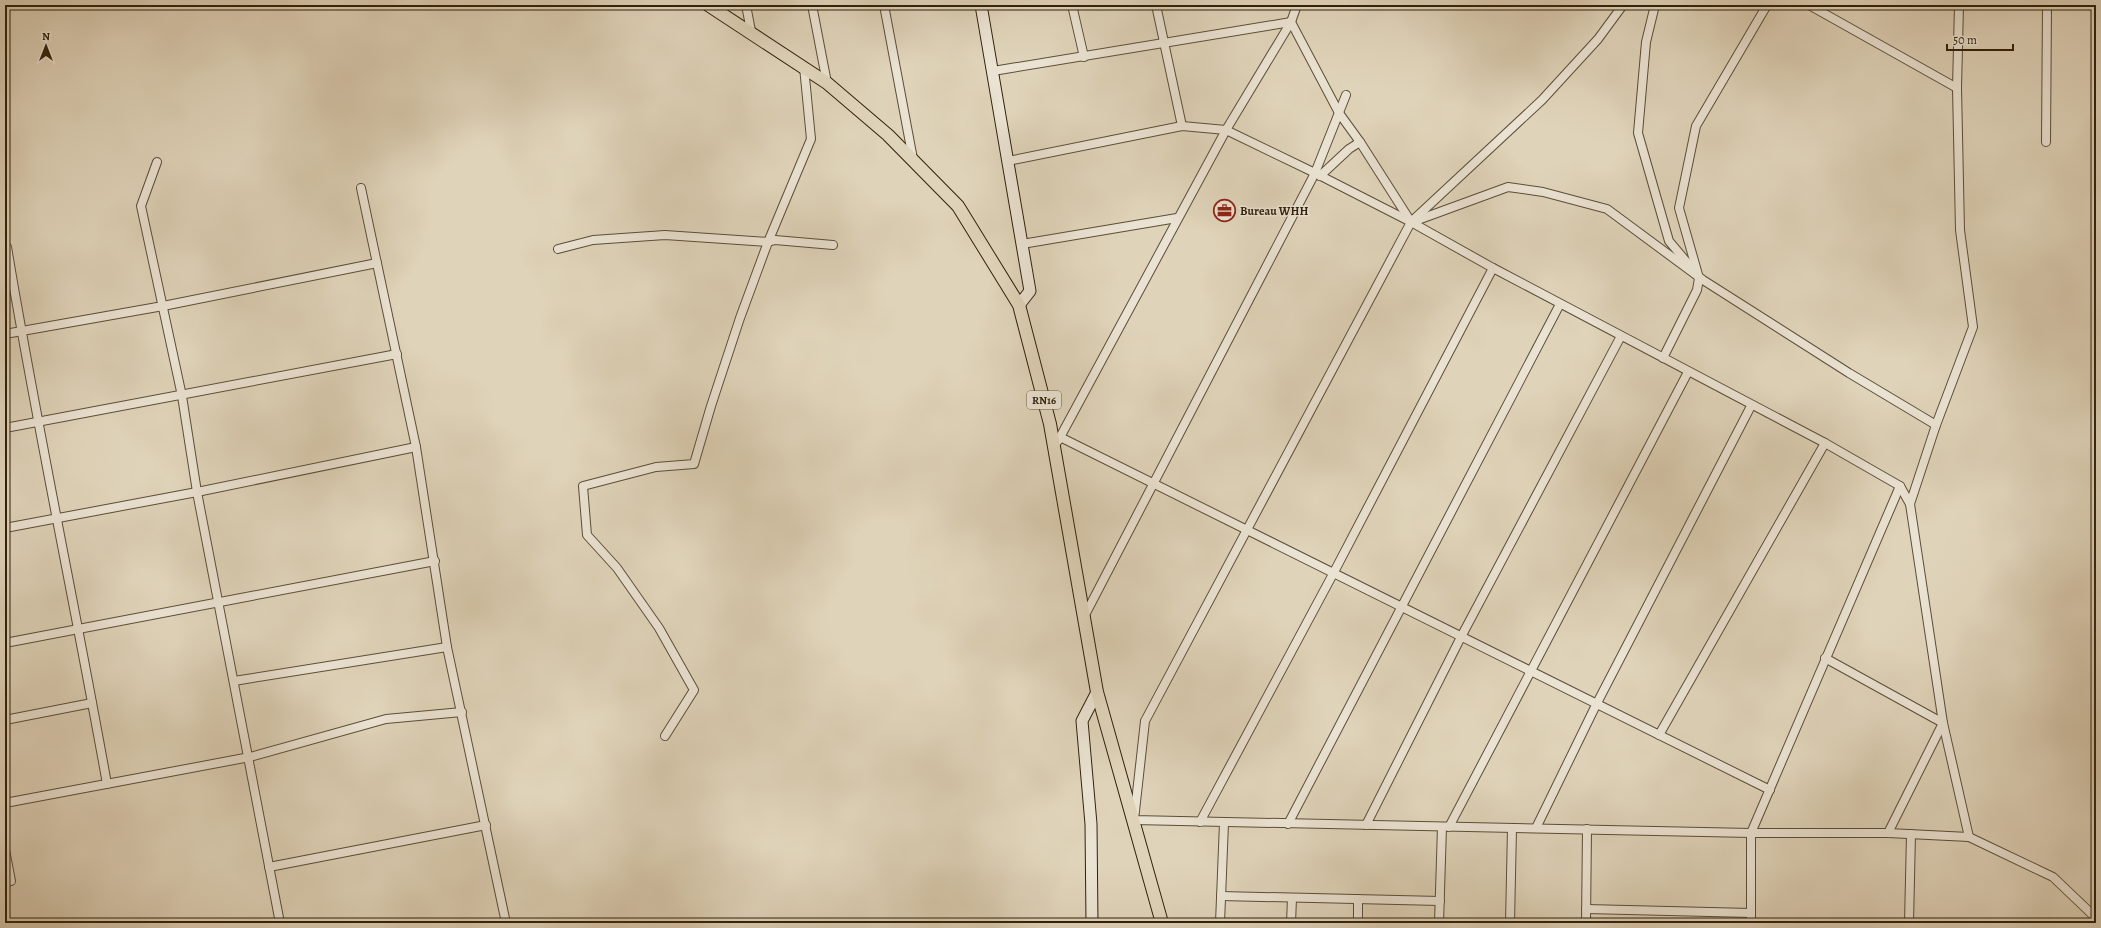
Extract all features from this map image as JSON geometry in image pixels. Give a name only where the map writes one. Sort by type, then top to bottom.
[{"type":"main road","name":"RN16","points":[[708,5],[827,83],[888,135],[958,206],[1019,305],[1050,424],[1098,692],[1162,923]]},
{"type":"street","points":[[746,5],[751,32]]},
{"type":"street","points":[[812,5],[827,83]]},
{"type":"street","points":[[884,5],[913,160]]},
{"type":"street","points":[[981,5],[1030,291],[1019,305]]},
{"type":"street","points":[[1072,5],[1084,57]]},
{"type":"street","points":[[1156,5],[1182,126]]},
{"type":"street","points":[[1054,449],[1177,218],[1226,130],[1291,22],[1297,5]]},
{"type":"street","points":[[1623,5],[1598,39],[1542,100],[1411,222],[1145,721],[1134,820],[1446,827],[1888,833],[1969,837],[2053,877],[2096,918]]},
{"type":"street","points":[[1655,5],[1646,42],[1638,133],[1669,241],[1699,278]]},
{"type":"street","points":[[1662,358],[1697,290],[1699,278],[1679,208],[1696,126],[1767,5]]},
{"type":"street","points":[[1809,5],[1957,88]]},
{"type":"street","points":[[1910,504],[1936,425],[1973,327],[1960,230],[1957,88],[1959,5]]},
{"type":"street","points":[[2046,142],[2047,5]]},
{"type":"street","points":[[993,71],[1291,22]]},
{"type":"street","points":[[1291,22],[1338,112],[1360,142],[1411,222]]},
{"type":"street","points":[[665,736],[694,690],[659,628],[617,568],[587,534],[583,486],[656,468],[694,464],[725,361],[768,242],[811,139],[804,67]]},
{"type":"street","points":[[1084,617],[1318,174],[1338,112],[1346,95]]},
{"type":"street","points":[[1008,161],[1182,126],[1226,130],[1318,174],[1411,222],[1492,268],[1752,406],[1825,443],[1900,486],[1910,504],[1944,723],[1969,837]]},
{"type":"street","points":[[1318,174],[1360,142]]},
{"type":"street","points":[[157,162],[142,206],[182,396],[198,492],[250,757],[280,923]]},
{"type":"street","points":[[1411,222],[1508,187],[1543,192],[1607,209],[1699,278],[1849,373],[1936,425]]},
{"type":"street","points":[[361,188],[416,447],[435,561],[447,647],[506,923]]},
{"type":"street","points":[[1022,244],[1177,218]]},
{"type":"street","points":[[558,249],[593,240],[665,235],[768,242],[775,240],[833,245]]},
{"type":"street","points":[[7,247],[37,422],[79,630],[107,784]]},
{"type":"street","points":[[5,334],[163,306],[377,262]]},
{"type":"street","points":[[1200,822],[1333,574],[1492,268]]},
{"type":"street","points":[[1288,824],[1560,304]]},
{"type":"street","points":[[1366,825],[1461,637],[1621,336]]},
{"type":"street","points":[[5,428],[182,396],[397,354]]},
{"type":"street","points":[[1439,923],[1446,827],[1531,672],[1688,372]]},
{"type":"street","points":[[1536,828],[1596,705],[1752,406]]},
{"type":"street","points":[[1060,437],[1596,705],[1770,790]]},
{"type":"street","points":[[1659,736],[1825,443]]},
{"type":"street","points":[[5,528],[57,517],[198,492],[416,447]]},
{"type":"street","points":[[1751,923],[1752,832],[1825,658],[1900,486]]},
{"type":"street","points":[[5,643],[435,561]]},
{"type":"street","points":[[234,681],[447,647]]},
{"type":"street","points":[[1825,658],[1944,723]]},
{"type":"street","points":[[1092,923],[1091,824],[1082,721],[1098,692]]},
{"type":"street","points":[[5,720],[92,703]]},
{"type":"street","points":[[5,803],[250,757],[386,720],[462,712]]},
{"type":"street","points":[[1888,833],[1944,723]]},
{"type":"street","points":[[1220,923],[1224,822]]},
{"type":"street","points":[[269,868],[486,825]]},
{"type":"street","points":[[1510,923],[1512,828]]},
{"type":"street","points":[[1586,923],[1587,829]]},
{"type":"street","points":[[1908,923],[1911,834]]},
{"type":"street","points":[[5,850],[11,881],[5,882]]},
{"type":"street","points":[[1221,896],[1440,901]]},
{"type":"street","points":[[1291,923],[1292,898]]},
{"type":"street","points":[[1358,899],[1358,923]]},
{"type":"street","points":[[1586,909],[1751,913]]},
{"type":"place","name":"Bureau WHH","points":[[1224,211]]}]
